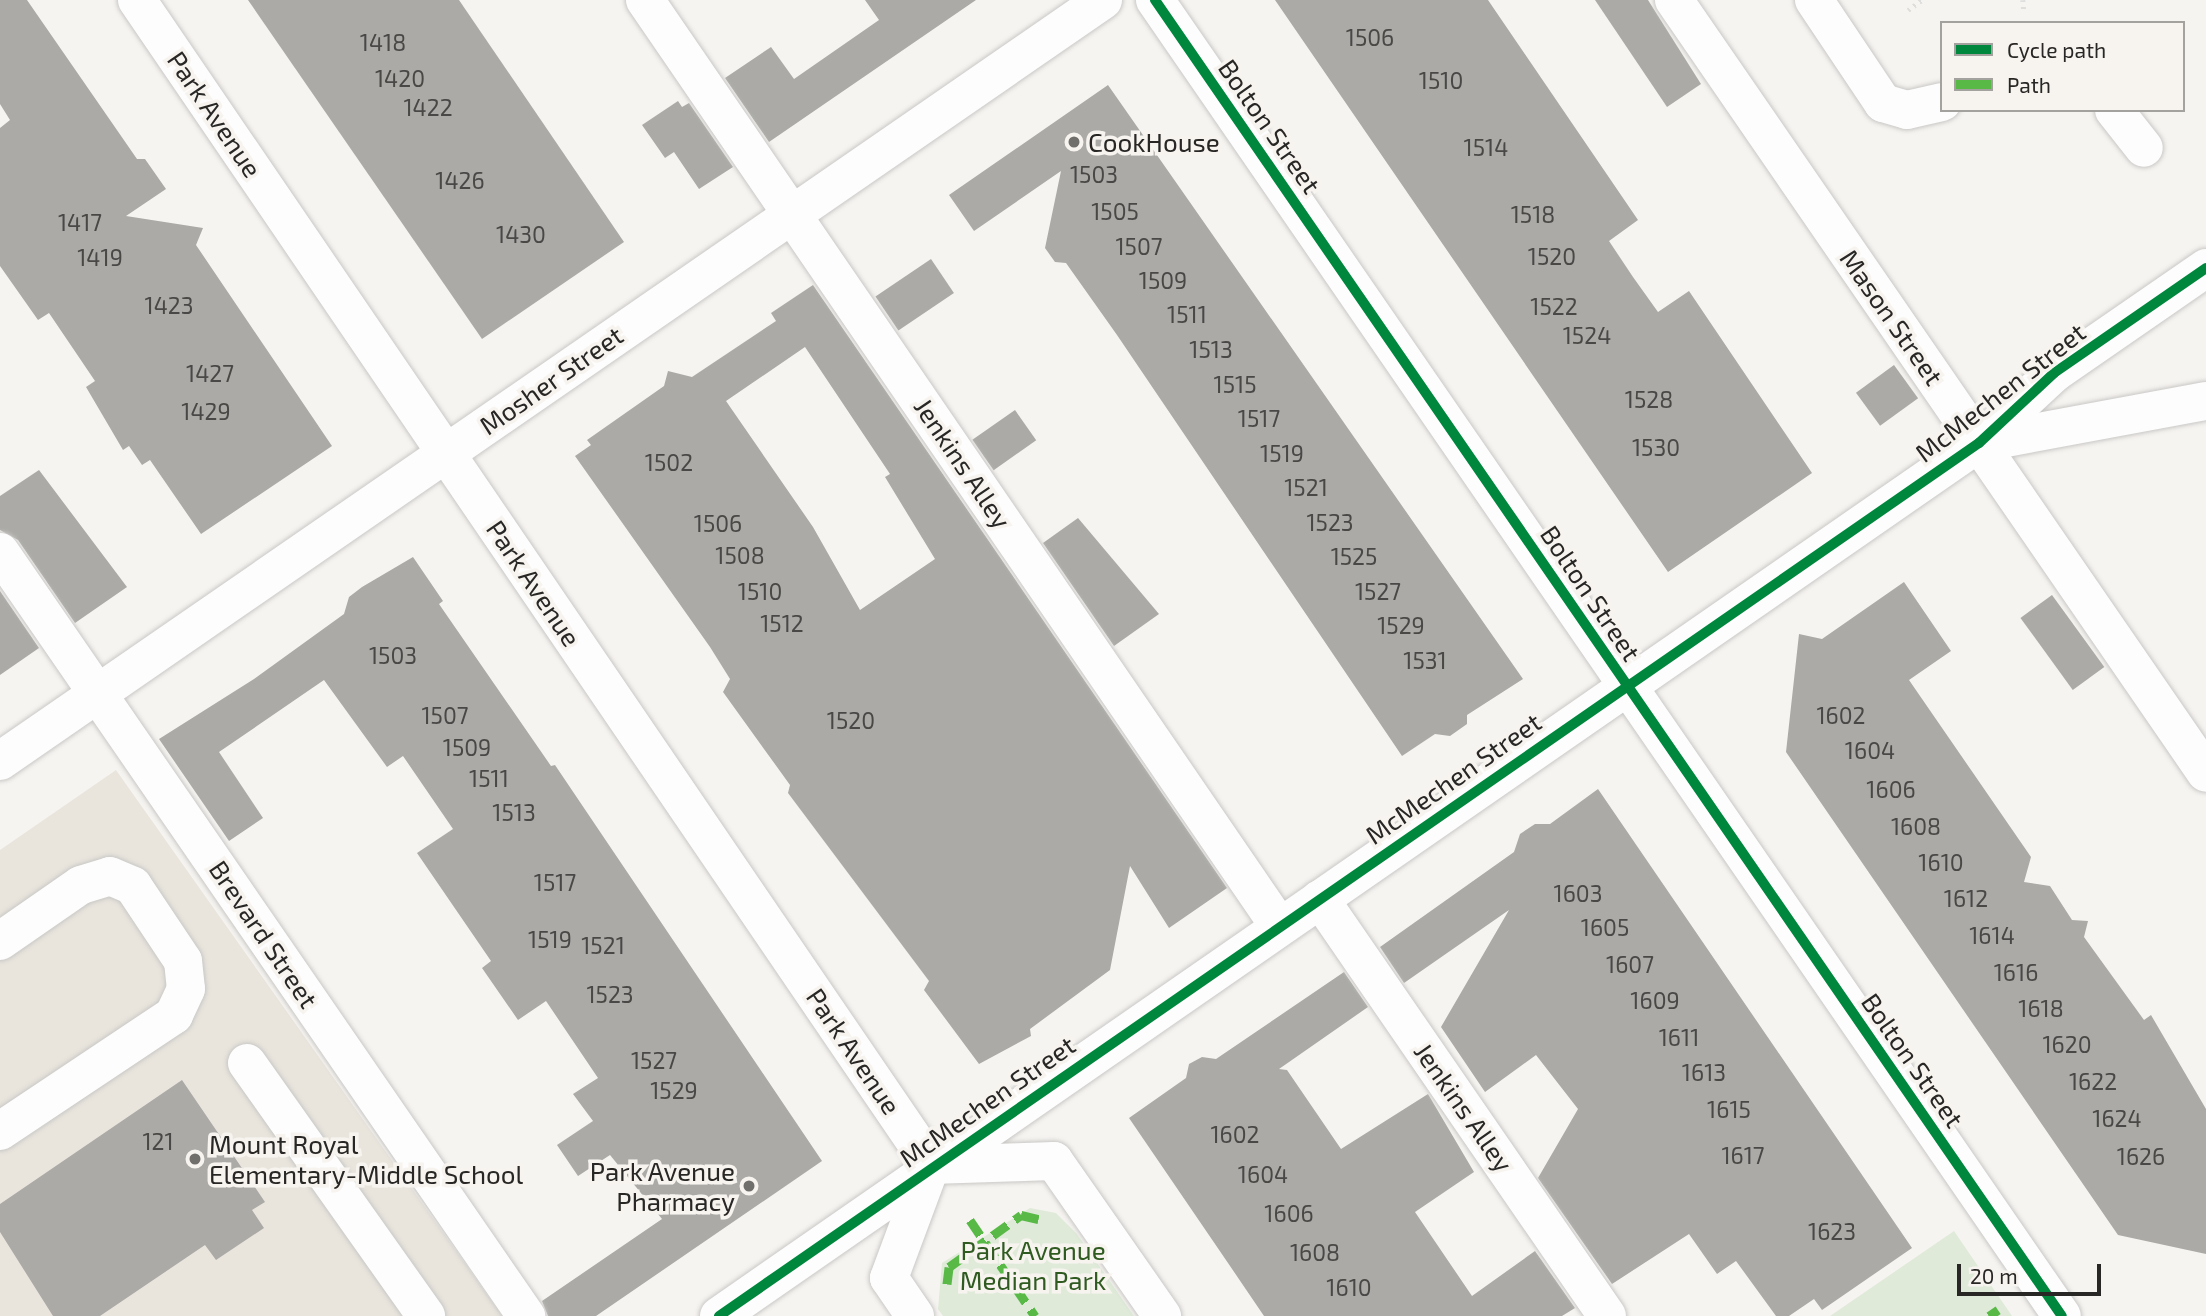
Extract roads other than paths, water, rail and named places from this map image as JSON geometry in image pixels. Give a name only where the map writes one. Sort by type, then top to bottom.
[{"type":"street","name":"Park Avenue","points":[[137,0],[932,1165]]},
{"type":"street","name":"Jenkins Alley","points":[[645,0],[1279,926]]},
{"type":"street","name":"Mosher Street","points":[[0,761],[1103,0]]},
{"type":"street","name":"Bolton Street","points":[[1155,0],[2062,1316]]},
{"type":"street","name":"Mason Street","points":[[1674,0],[2206,773]]},
{"type":"street","points":[[1814,0],[1884,103],[1907,110],[1940,102]]},
{"type":"street","points":[[2116,112],[2144,148]]},
{"type":"street","name":"McMechen Street","points":[[719,1316],[932,1165],[1979,443],[2054,373],[2206,268]]},
{"type":"street","name":"McMechen Street","points":[[1979,443],[2206,401]]},
{"type":"street","name":"Brevard Street","points":[[0,552],[526,1316]]},
{"type":"street","points":[[0,941],[81,886],[110,876],[133,887],[183,961],[186,989],[174,1015],[0,1131]]},
{"type":"street","name":"Jenkins Alley","points":[[1320,899],[1607,1316]]},
{"type":"street","points":[[247,1063],[426,1316]]},
{"type":"street","points":[[915,1316],[889,1278],[932,1165],[1054,1160],[1162,1316]]},
{"type":"place","name":"CookHouse","points":[[1074,142]]},
{"type":"place","name":"Mount Royal Elementary-Middle School","points":[[195,1159]]},
{"type":"place","name":"Park Avenue Pharmacy","points":[[749,1186]]},
{"type":"park label","name":"Park Avenue Median Park","points":[[1033,1265]]}]
